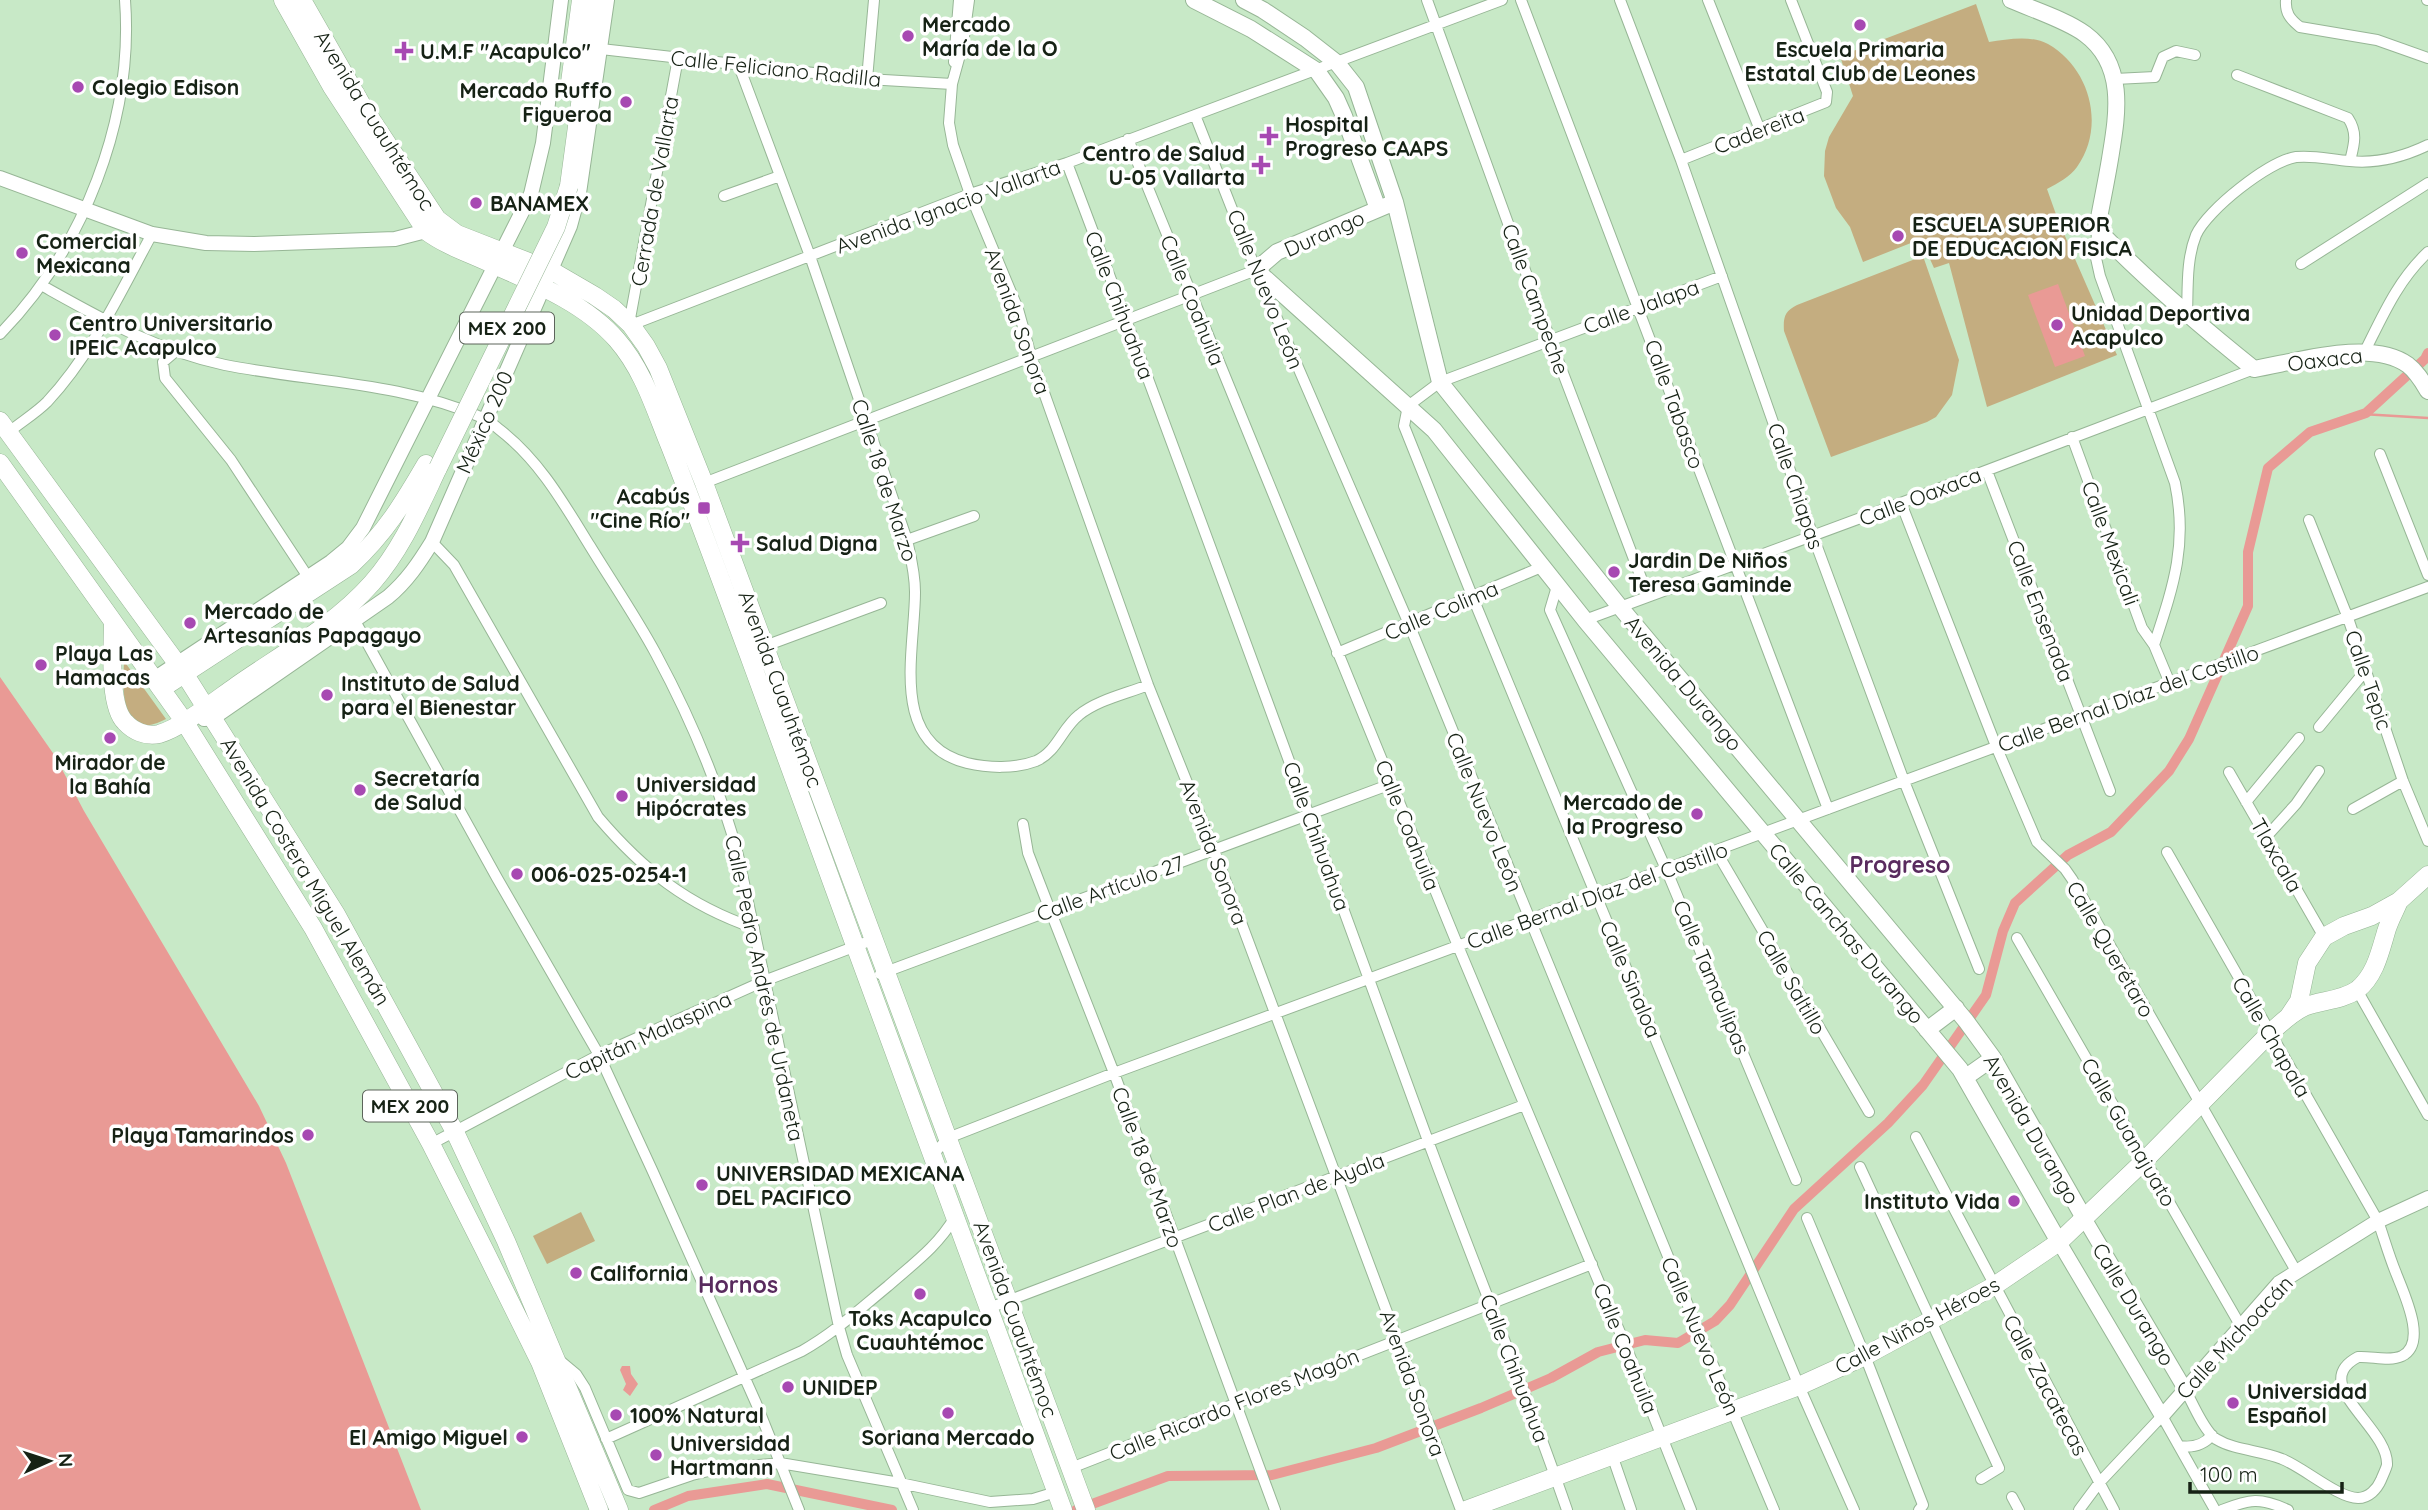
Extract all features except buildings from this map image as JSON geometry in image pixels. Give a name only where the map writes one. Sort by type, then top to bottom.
[{"type":"main road","name":"Avenida Cuauhtémoc","points":[[284,0],[332,87],[426,231],[450,246],[552,271],[595,296],[614,309],[630,325],[658,368],[765,646],[864,943],[868,978],[931,1157],[1060,1501]]},
{"type":"main road","name":"Avenida Cuauhtémoc","points":[[302,0],[363,107],[437,219],[603,325],[631,357],[642,378],[864,943],[885,972],[1083,1503]]},
{"type":"main road","name":"México 200","points":[[563,185],[581,0]]},
{"type":"main road","name":"México 200","points":[[432,466],[556,227],[594,0]]},
{"type":"main road","points":[[1194,0],[1251,29],[1317,71],[1345,116],[1378,209]]},
{"type":"main road","name":"Avenida Durango","points":[[1244,0],[1306,38],[1337,63],[1356,87],[1395,202],[1440,382],[1620,607],[1961,1014],[1989,1053],[2084,1218]]},
{"type":"main road","points":[[2011,0],[2083,33],[2102,51],[2115,79],[2118,113],[2098,229],[2187,315],[2254,369]]},
{"type":"main road","name":"Durango","points":[[1256,270],[1277,252],[1395,202]]},
{"type":"main road","points":[[1256,270],[1408,406]]},
{"type":"main road","name":"Oaxaca","points":[[2254,369],[2365,351],[2395,358],[2407,365],[2425,386]]},
{"type":"main road","name":"Calle Canchas Durango","points":[[1408,406],[1434,430],[1586,620],[1963,1073],[2059,1242]]},
{"type":"main road","name":"Avenida Costera Miguel Alemán","points":[[5,427],[180,668],[336,914],[455,1132],[506,1241],[619,1509]]},
{"type":"main road","name":"Avenida Costera Miguel Alemán","points":[[0,463],[184,722],[313,928],[431,1144],[540,1362],[599,1510]]},
{"type":"main road","name":"MEX 200","points":[[158,684],[351,565],[395,517],[432,466]]},
{"type":"main road","name":"MEX 200","points":[[184,722],[209,713],[348,609],[391,560],[405,536],[432,466]]},
{"type":"main road","points":[[113,623],[115,702],[122,720],[135,731],[148,734],[159,734],[184,722]]},
{"type":"main road","points":[[2308,997],[2307,963],[2324,937],[2399,901],[2428,875]]},
{"type":"main road","points":[[2357,990],[2378,960],[2386,930],[2399,901]]},
{"type":"main road","points":[[2372,916],[2386,930]]},
{"type":"main road","name":"Calle Niños Héroes","points":[[1464,1510],[1799,1386],[1866,1356],[1994,1286],[2059,1242],[2308,997],[2343,997],[2357,990]]},
{"type":"main road","points":[[1927,1030],[1961,1014]]},
{"type":"main road","points":[[1963,1073],[1989,1053]]},
{"type":"street","points":[[0,334],[17,317],[41,285],[86,208],[105,155],[117,107],[124,59],[125,0]]},
{"type":"street","points":[[180,668],[331,562],[348,548],[363,528],[498,257],[522,216],[538,169],[561,0]]},
{"type":"street","name":"México 200","points":[[209,713],[355,621],[388,597],[419,565],[432,542],[570,226],[579,193],[607,0]]},
{"type":"street","points":[[867,79],[874,0]]},
{"type":"street","points":[[953,78],[959,0]]},
{"type":"street","points":[[953,78],[963,44],[969,0]]},
{"type":"street","name":"Calle Campeche","points":[[1427,0],[1550,339],[1648,596]]},
{"type":"street","name":"Avenida Ignacio Vallarta","points":[[630,325],[970,194],[1066,163],[1502,0]]},
{"type":"street","name":"Calle Tabasco","points":[[1521,0],[1828,808]]},
{"type":"street","name":"Calle Chiapas","points":[[1620,0],[1681,160],[1813,536],[1904,782],[1979,969]]},
{"type":"street","points":[[1708,0],[1760,130]]},
{"type":"street","name":"Cadereita","points":[[1681,160],[1826,102],[1827,92],[1791,0]]},
{"type":"street","points":[[2286,0],[2286,10],[2291,20],[2300,27],[2377,40],[2428,58]]},
{"type":"street","name":"Calle Feliciano Radilla","points":[[601,49],[867,79],[953,78]]},
{"type":"street","points":[[2115,79],[2155,78],[2163,57],[2176,51],[2195,55]]},
{"type":"street","name":"Cerrada de Vallarta","points":[[630,325],[678,58]]},
{"type":"street","name":"Calle 18 de Marzo","points":[[739,66],[810,256],[915,569],[909,678],[912,702],[920,727],[936,749],[952,760],[977,766],[1014,767],[1035,761],[1055,746],[1078,715],[1148,685]]},
{"type":"street","points":[[2237,75],[2348,118],[2354,127],[2356,139],[2350,161]]},
{"type":"street","name":"Avenida Sonora","points":[[953,78],[949,123],[953,145],[970,194],[1018,309],[1031,356],[1148,685],[1214,849],[1338,1176],[1433,1439],[1464,1510]]},
{"type":"street","name":"Calle Nuevo León","points":[[1195,115],[1256,270],[1409,624],[1706,1351],[1774,1510]]},
{"type":"street","name":"Calle Coahuila","points":[[1128,139],[1391,784],[1618,1326],[1691,1510]]},
{"type":"street","points":[[2187,315],[2189,256],[2197,233],[2209,216],[2253,177],[2273,165],[2293,158],[2315,156],[2377,162],[2428,145]]},
{"type":"street","name":"Calle Chihuahua","points":[[1066,163],[1567,1510]]},
{"type":"street","points":[[724,197],[780,176]]},
{"type":"street","points":[[0,178],[152,234],[206,243],[395,239],[426,231]]},
{"type":"street","points":[[2301,264],[2428,183]]},
{"type":"street","points":[[2098,229],[2096,258],[2100,276],[2175,483],[2181,512],[2181,540],[2176,570],[2154,645]]},
{"type":"street","points":[[5,427],[46,403],[71,373],[105,321],[152,234]]},
{"type":"street","points":[[2365,351],[2396,290],[2411,268],[2428,252]]},
{"type":"street","points":[[704,483],[1256,270]]},
{"type":"street","name":"Calle Jalapa","points":[[1408,406],[1440,382],[1722,276]]},
{"type":"street","name":"Calle Pedro Andrés de Urdaneta","points":[[41,285],[136,337],[176,351],[224,365],[390,389],[485,418],[516,442],[539,467],[656,653],[684,710],[726,811],[754,928],[839,1327],[847,1356],[913,1510]]},
{"type":"street","points":[[176,351],[163,362],[165,378],[232,460],[308,576]]},
{"type":"street","name":"Calle Oaxaca","points":[[1586,620],[2254,369]]},
{"type":"street","name":"Calle Sinaloa","points":[[1408,406],[1404,426],[1473,598],[1799,1386],[1854,1510]]},
{"type":"street","name":"Calle Mexicali","points":[[2072,437],[2142,628],[2154,645],[2169,681]]},
{"type":"street","points":[[2380,454],[2428,575]]},
{"type":"street","name":"Calle Ensenada","points":[[1987,471],[2110,790]]},
{"type":"street","name":"Calle Querétaro","points":[[1901,503],[1996,746],[2037,842],[2065,869],[2296,1271]]},
{"type":"street","points":[[907,540],[974,516]]},
{"type":"street","name":"Calle Tepic","points":[[2309,520],[2348,618],[2403,781],[2428,841]]},
{"type":"street","points":[[432,542],[454,565],[575,779],[606,826],[657,878],[724,918],[754,928]]},
{"type":"street","name":"Calle Colima","points":[[1337,653],[1545,566]]},
{"type":"street","name":"Calle Tamaulipas","points":[[1558,583],[1550,610],[1666,869],[1796,1180]]},
{"type":"street","name":"Calle Bernal Díaz del Castillo","points":[[931,1157],[948,1138],[1114,1073],[2428,587]]},
{"type":"street","points":[[765,646],[881,603]]},
{"type":"street","points":[[355,621],[598,1055],[653,1172],[799,1510]]},
{"type":"street","points":[[2319,727],[2366,670]]},
{"type":"street","points":[[2246,802],[2299,737]]},
{"type":"street","points":[[2267,836],[2319,771]]},
{"type":"street","name":"Tlaxcala","points":[[2229,772],[2324,937]]},
{"type":"street","points":[[2353,809],[2403,781]]},
{"type":"street","name":"Calle Artículo 27","points":[[868,978],[1391,784]]},
{"type":"street","name":"Calle 18 de Marzo","points":[[1023,824],[1028,853],[1114,1073],[1173,1240],[1275,1510]]},
{"type":"street","name":"Calle Saltillo","points":[[1716,851],[1869,1112]]},
{"type":"street","name":"Calle Chapala","points":[[2167,852],[2378,1221],[2417,1329],[2411,1351],[2394,1359],[2358,1357],[2344,1369],[2341,1378],[2344,1393],[2372,1429],[2385,1453],[2387,1465],[2379,1484],[2368,1497],[2359,1499],[2345,1496],[2281,1458],[2238,1448],[2213,1437]]},
{"type":"street","name":"Calle Guanajuato","points":[[2017,938],[2240,1325]]},
{"type":"street","name":"Capitán Malaspina","points":[[431,1144],[598,1055],[764,981],[864,943]]},
{"type":"street","points":[[2357,990],[2425,1101],[2428,1115]]},
{"type":"street","name":"Calle Plan de Ayala","points":[[989,1308],[1524,1105]]},
{"type":"street","name":"Calle Zacatecas","points":[[1916,1137],[2114,1510]]},
{"type":"street","points":[[1860,1167],[1998,1468],[1981,1479]]},
{"type":"street","name":"Calle Michoacán","points":[[2079,1510],[2099,1483],[2279,1283],[2378,1221],[2428,1198]]},
{"type":"street","points":[[607,1439],[802,1351],[839,1327],[942,1238],[955,1217]]},
{"type":"street","name":"Calle Durango","points":[[2084,1218],[2185,1389]]},
{"type":"street","points":[[1807,1219],[1866,1356],[1921,1507]]},
{"type":"street","name":"Calle Canchas Durango","points":[[2059,1242],[2215,1510]]},
{"type":"street","name":"Calle Ricardo Flores Magón","points":[[1071,1468],[1592,1264]]},
{"type":"street","points":[[554,1355],[576,1374],[585,1388],[628,1490],[633,1493],[717,1469],[781,1467],[900,1483],[990,1502],[1033,1499],[1060,1501]]},
{"type":"street","points":[[2179,1446],[2197,1446],[2213,1437],[2185,1389]]},
{"type":"street","points":[[1612,1455],[1631,1510]]},
{"type":"street","points":[[2012,1497],[2019,1510]]},
{"type":"street","points":[[2222,1510],[2252,1499],[2288,1510]]},
{"type":"shaded area","points":[[1976,4],[1989,42],[2027,39],[2048,44],[2062,54],[2083,83],[2092,116],[2086,151],[2071,174],[2047,189],[2117,355],[1987,407],[1949,263],[1934,268],[1921,239],[1863,262],[1850,227],[1836,208],[1824,176],[1825,151],[1829,137],[1853,96],[1840,56]]},
{"type":"shaded area","points":[[1923,256],[1959,360],[1952,395],[1936,417],[1927,422],[1831,457],[1784,331],[1786,315],[1797,305]]},
{"type":"shaded area","name":"Unidad Deportiva Acapulco","points":[[2058,284],[2085,356],[2055,367],[2028,295]]},
{"type":"shaded area","points":[[124,661],[166,719],[151,725],[139,724],[132,719],[124,698]]},
{"type":"shaded area","points":[[0,677],[55,756],[84,811],[259,1106],[286,1163],[421,1510],[0,1510]]},
{"type":"shaded area","points":[[581,1212],[595,1241],[547,1264],[533,1236]]},
{"type":"shaded area","points":[[622,1366],[630,1366],[631,1374],[638,1384],[630,1396],[623,1390],[626,1384],[620,1370]]},
{"type":"waterway","points":[[1076,1510],[1168,1476],[1272,1475],[1376,1448],[1551,1378],[1598,1352],[1645,1340],[1678,1343],[1715,1321],[1730,1305],[1794,1209],[1888,1123],[1923,1085],[1986,995],[2003,931],[2015,903],[2068,855],[2111,832],[2169,771],[2189,739],[2248,606],[2248,552],[2268,468],[2310,432],[2366,413],[2425,359],[2428,353]]},
{"type":"waterway","points":[[2362,414],[2428,418]]},
{"type":"waterway","points":[[654,1510],[688,1496],[767,1484],[892,1510]]},
{"type":"place","name":"Escuela Primaria Estatal Club de Leones","points":[[1860,25]]},
{"type":"place","name":"Mercado María de la O","points":[[908,36]]},
{"type":"place","name":"U.M.F \"Acapulco\"","points":[[404,51]]},
{"type":"place","name":"Colegio Edison","points":[[78,87]]},
{"type":"place","name":"Mercado Ruffo Figueroa","points":[[626,102]]},
{"type":"place","name":"Hospital Progreso CAAPS","points":[[1269,136]]},
{"type":"place","name":"Centro de Salud U-05 Vallarta","points":[[1261,165]]},
{"type":"place","name":"BANAMEX","points":[[476,203]]},
{"type":"place","name":"ESCUELA SUPERIOR DE EDUCACION FISICA","points":[[1898,236]]},
{"type":"place","name":"Comercial Mexicana","points":[[22,253]]},
{"type":"place","name":"Unidad Deportiva Acapulco","points":[[2057,325]]},
{"type":"place","name":"Centro Universitario IPEIC Acapulco","points":[[55,335]]},
{"type":"place","name":"Acabús \"Cine Río\"","points":[[704,508]]},
{"type":"place","name":"Salud Digna","points":[[740,543]]},
{"type":"place","name":"Jardin De Niños Teresa Gaminde","points":[[1614,572]]},
{"type":"place","name":"Mercado de Artesanías Papagayo","points":[[190,623]]},
{"type":"place","name":"Playa Las Hamacas","points":[[41,665]]},
{"type":"place","name":"Instituto de Salud para el Bienestar","points":[[327,695]]},
{"type":"place","name":"Mirador de la Bahía","points":[[110,738]]},
{"type":"place","name":"Secretaría de Salud","points":[[360,790]]},
{"type":"place","name":"Universidad Hipócrates","points":[[622,796]]},
{"type":"place","name":"Mercado de la Progreso","points":[[1697,814]]},
{"type":"place","name":"006-025-0254-1","points":[[517,874]]},
{"type":"place","name":"Playa Tamarindos","points":[[308,1135]]},
{"type":"place","name":"UNIVERSIDAD MEXICANA DEL PACIFICO","points":[[702,1185]]},
{"type":"place","name":"Instituto Vida","points":[[2014,1201]]},
{"type":"place","name":"California","points":[[576,1273]]},
{"type":"place","name":"Toks Acapulco Cuauhtémoc","points":[[920,1294]]},
{"type":"place","name":"UNIDEP","points":[[788,1387]]},
{"type":"place","name":"Universidad Español","points":[[2233,1403]]},
{"type":"place","name":"Soriana Mercado","points":[[948,1413]]},
{"type":"place","name":"100% Natural","points":[[616,1415]]},
{"type":"place","name":"El Amigo Miguel","points":[[522,1437]]},
{"type":"place","name":"Universidad Hartmann","points":[[656,1455]]},
{"type":"district","name":"Progreso","points":[[1900,864]]},
{"type":"district","name":"Hornos","points":[[738,1284]]}]
